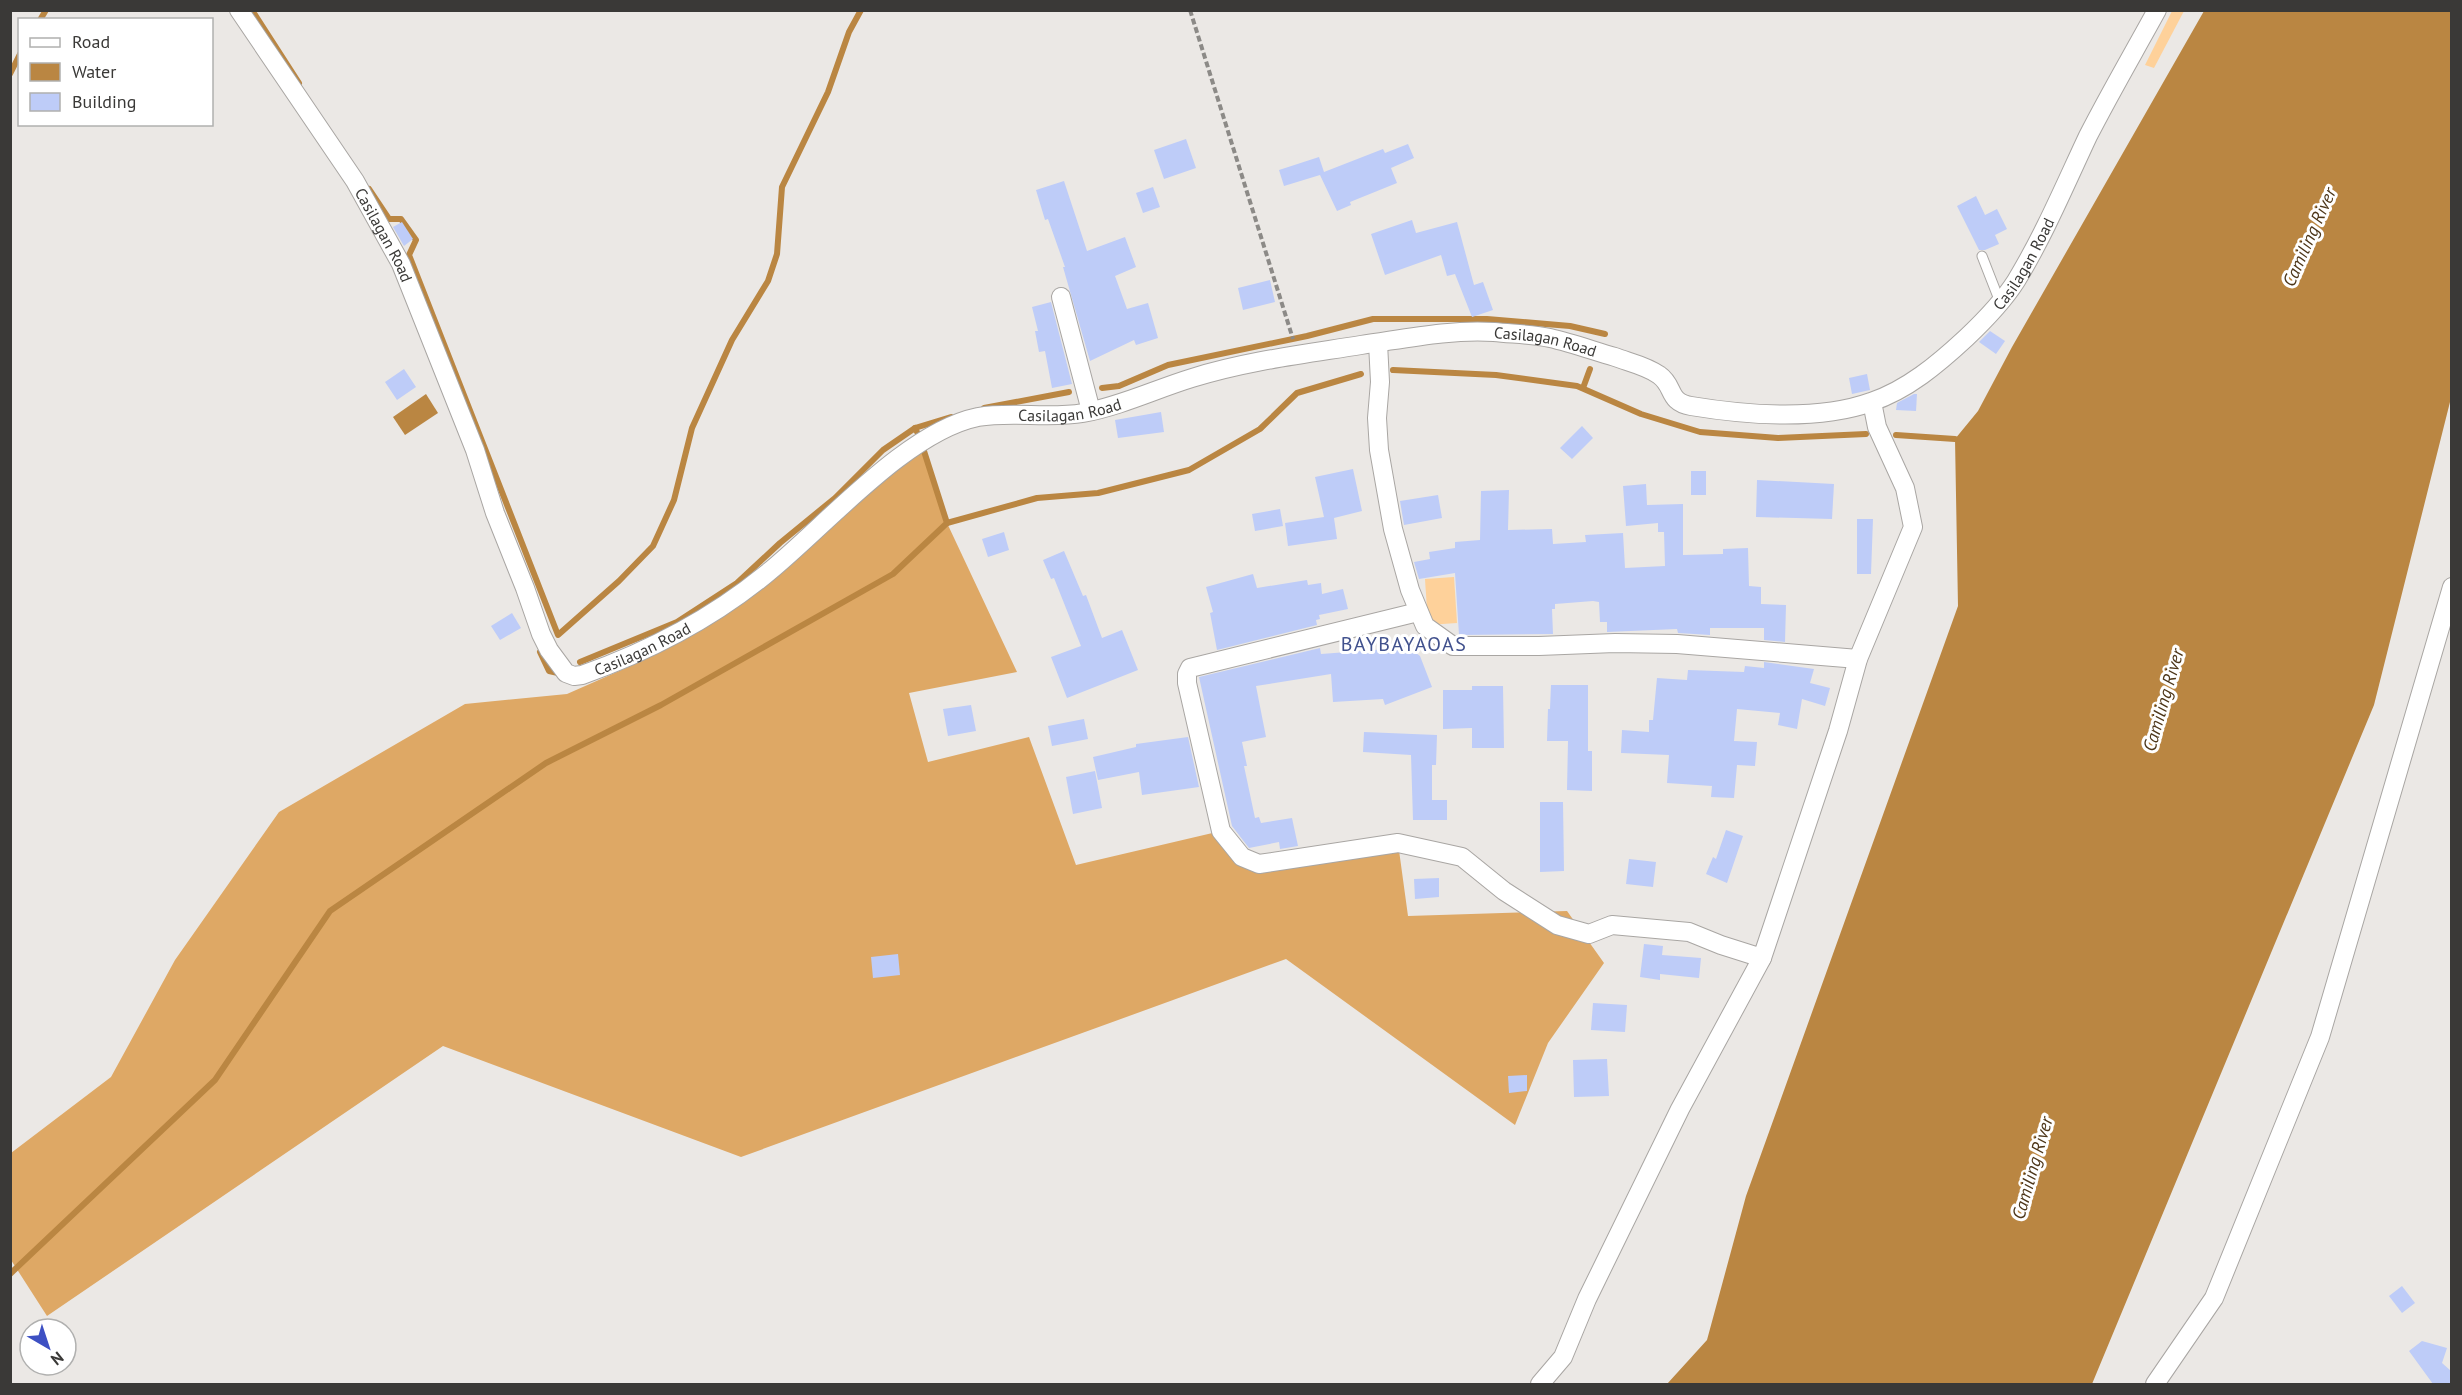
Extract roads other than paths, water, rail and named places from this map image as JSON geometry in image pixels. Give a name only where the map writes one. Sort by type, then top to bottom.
[{"type":"street","name":"Casilagan Road","points":[[239,10],[355,182],[401,264],[475,450],[495,513],[541,634],[549,650],[566,673],[574,676],[626,659],[713,612],[769,572],[892,463],[917,445],[943,431],[981,417],[1059,416],[1091,411],[1131,400],[1197,376],[1298,355],[1438,334],[1487,332],[1548,338],[1630,362],[1659,375],[1680,404],[1775,416],[1841,409],[1872,402],[1914,380],[1940,362],[1990,315],[2000,302],[2020,272],[2054,209],[2091,132],[2157,10]]},
{"type":"street","points":[[1061,297],[1091,411]]},
{"type":"street","points":[[1378,342],[1379,450],[1393,529],[1410,590],[1425,626],[1453,646],[1677,644],[1858,659]]},
{"type":"street","points":[[1540,1384],[1563,1357],[1587,1299],[1680,1109],[1761,958],[1838,731],[1858,659],[1913,527],[1905,488],[1877,427],[1872,402]]},
{"type":"street","points":[[2155,1384],[2214,1298],[2320,1037],[2451,587]]},
{"type":"street","points":[[1419,612],[1190,668],[1187,683],[1221,831],[1242,857],[1258,864],[1398,843],[1462,857],[1504,891],[1557,925],[1589,934],[1612,925],[1689,932],[1761,958]]},
{"type":"lane","points":[[1982,256],[2000,302]]},
{"type":"water","name":"Camiling River","points":[[2204,11],[2451,11],[2451,398],[2374,705],[2092,1384],[1667,1384],[1707,1340],[1746,1196],[1958,606],[1955,439],[1978,411],[2012,347]]},
{"type":"water","points":[[426,394],[438,413],[405,435],[393,417]]},
{"type":"waterway","points":[[41,18],[46,10]]},
{"type":"waterway","points":[[252,10],[299,83]]},
{"type":"waterway","points":[[369,189],[389,219],[401,219],[416,240],[409,255],[558,635],[619,581],[653,546],[674,500],[692,428],[732,340],[768,281],[777,254],[782,187],[828,92],[849,32],[861,10]]},
{"type":"waterway","points":[[10,74],[18,58]]},
{"type":"waterway","points":[[1102,388],[1119,386],[1168,365],[1307,336],[1373,319],[1487,319],[1570,326],[1605,334]]},
{"type":"waterway","points":[[1583,388],[1590,369]]},
{"type":"waterway","points":[[1393,370],[1496,375],[1577,386],[1641,414],[1700,432],[1778,438],[1866,434]]},
{"type":"waterway","points":[[947,523],[1037,498],[1098,493],[1189,470],[1260,429],[1297,393],[1361,374]]},
{"type":"waterway","points":[[984,408],[1069,392]]},
{"type":"waterway","points":[[917,432],[915,428],[951,417]]},
{"type":"waterway","points":[[580,662],[677,622],[737,583],[780,543],[835,498],[883,450],[915,428]]},
{"type":"waterway","points":[[1896,435],[1955,439]]},
{"type":"waterway","points":[[10,1274],[215,1080],[330,911],[546,763],[661,705],[893,574],[947,523],[923,448]]},
{"type":"waterway","points":[[540,652],[549,671],[558,673]]},
{"type":"district","name":"BAYBAYAOAS","points":[[1404,644]]}]
